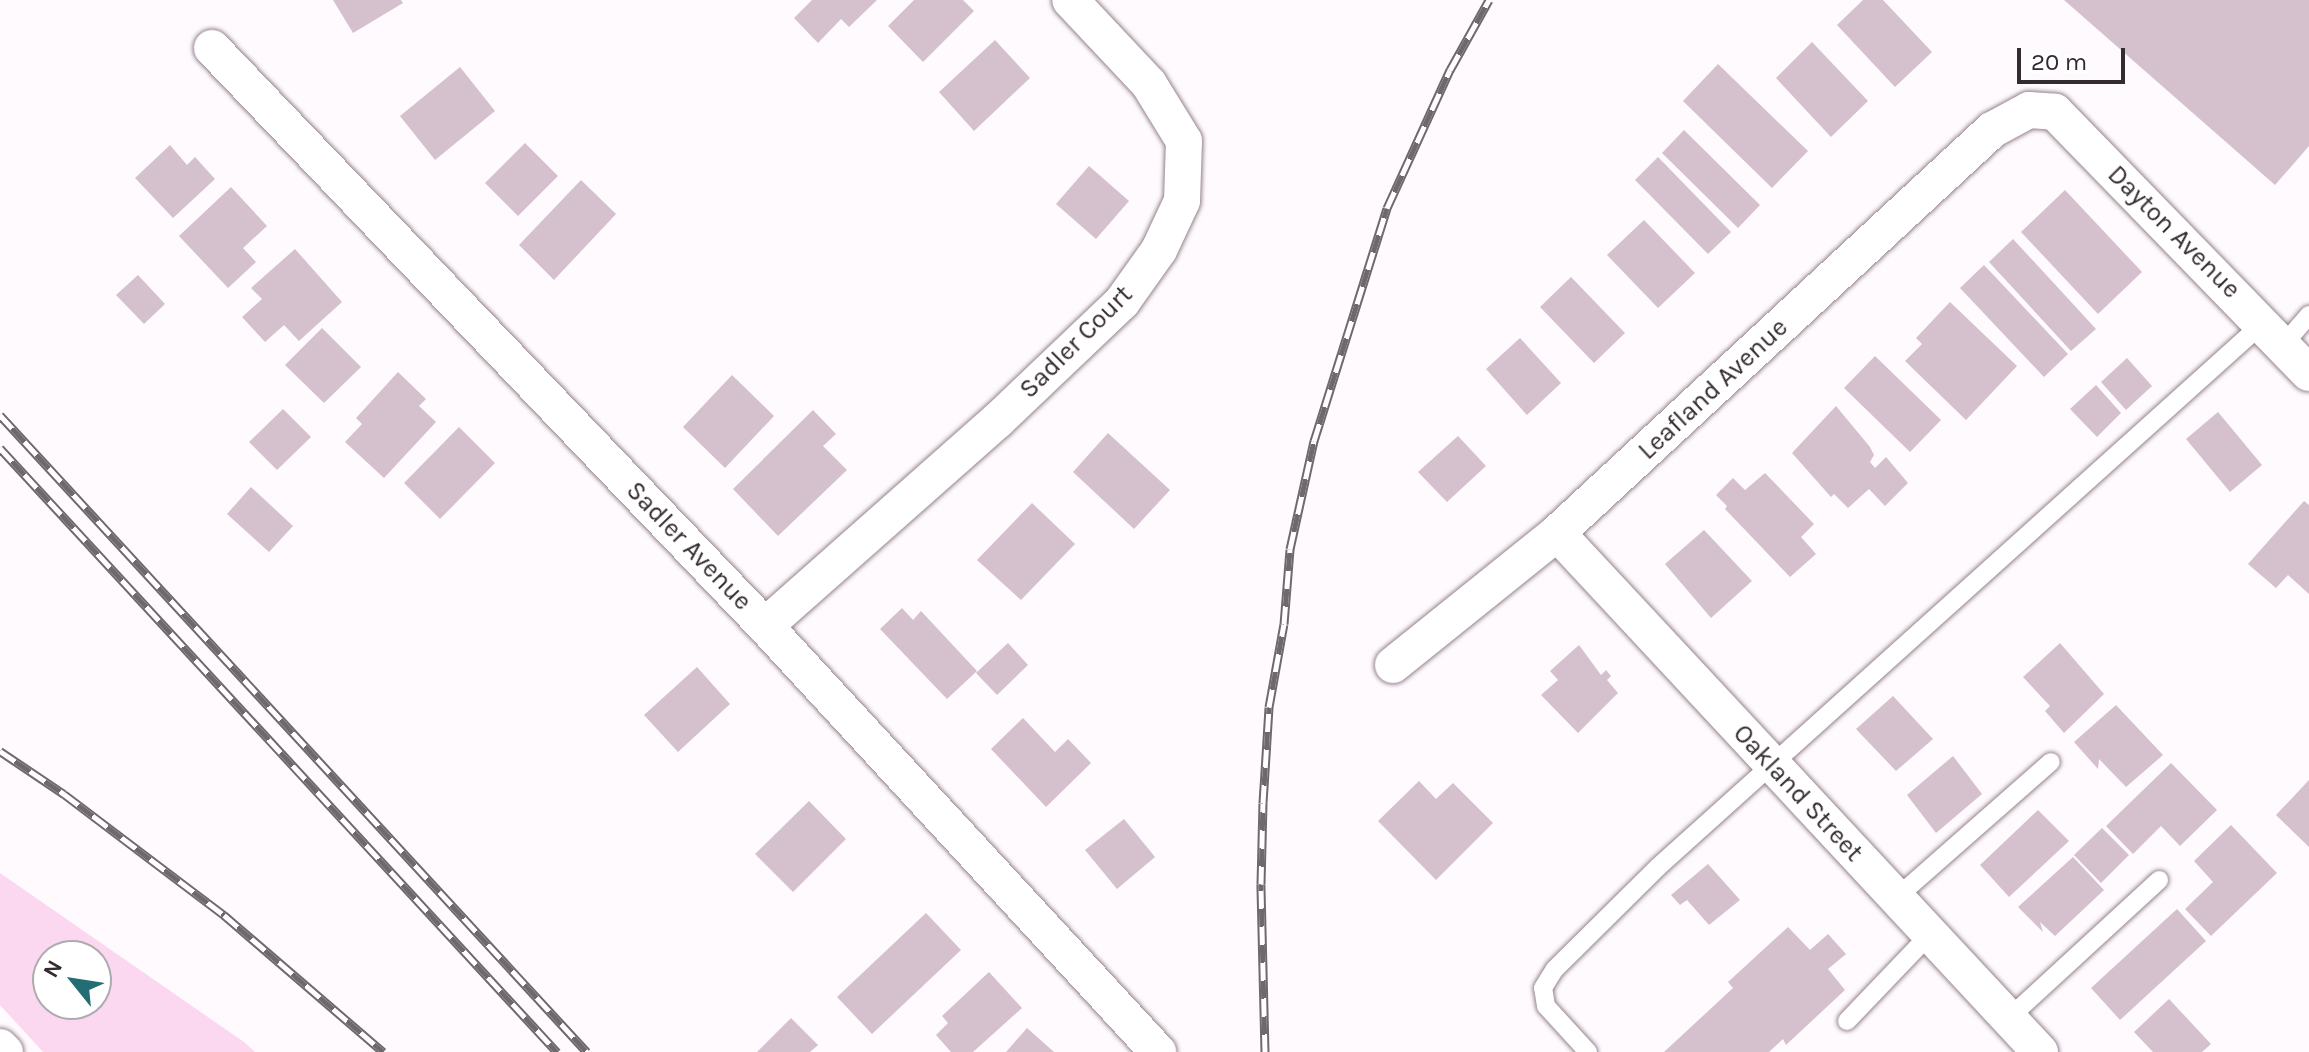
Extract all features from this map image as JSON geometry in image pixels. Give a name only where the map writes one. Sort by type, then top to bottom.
[{"type":"street","name":"Sadler Court","points":[[765,626],[997,421],[1122,302],[1159,250],[1182,201],[1184,141],[1149,84],[1070,0]]},
{"type":"street","name":"Sadler Avenue","points":[[212,48],[765,626],[1158,1052]]},
{"type":"street","name":"Dayton Avenue","points":[[2029,110],[2055,112],[2309,373]]},
{"type":"street","name":"Leafland Avenue","points":[[1393,665],[1557,533],[1992,130],[2029,110]]},
{"type":"street","name":"Oakland Street","points":[[1557,533],[2040,1052]]},
{"type":"street","points":[[0,1047],[5,1052]]},
{"type":"lane","points":[[1588,1052],[1546,1006],[1543,988],[1555,969],[1658,867],[1772,764],[2273,334],[2309,315]]},
{"type":"lane","points":[[1896,898],[2051,762]]},
{"type":"lane","points":[[2009,1018],[2159,880]]},
{"type":"lane","points":[[1847,1021],[1930,934]]},
{"type":"shaded area","points":[[0,873],[97,940],[32,940],[32,1020],[112,1020],[112,951],[255,1052],[43,1052],[0,1005]]},
{"type":"building","points":[[333,0],[401,0],[403,3],[353,33]]},
{"type":"building","points":[[812,0],[877,0],[849,27],[841,19],[818,43],[794,18]]},
{"type":"building","points":[[914,0],[963,0],[974,11],[923,62],[888,26]]},
{"type":"building","points":[[1863,0],[1883,0],[1932,52],[1895,87],[1837,25]]},
{"type":"building","points":[[2064,0],[2309,0],[2309,146],[2275,185]]},
{"type":"building","points":[[995,40],[1030,78],[974,131],[939,92]]},
{"type":"building","points":[[1812,42],[1868,101],[1831,137],[1776,78]]},
{"type":"building","points":[[1718,64],[1808,151],[1772,188],[1683,101]]},
{"type":"building","points":[[460,67],[495,111],[435,160],[400,116]]},
{"type":"building","points":[[1684,130],[1760,205],[1738,228],[1662,153]]},
{"type":"building","points":[[525,143],[558,176],[518,216],[485,183]]},
{"type":"building","points":[[170,145],[187,165],[195,157],[215,179],[173,218],[135,178]]},
{"type":"building","points":[[1658,157],[1731,232],[1708,254],[1635,180]]},
{"type":"building","points":[[1089,166],[1129,201],[1096,239],[1056,204]]},
{"type":"building","points":[[581,180],[616,214],[554,280],[519,245]]},
{"type":"building","points":[[231,187],[267,226],[243,248],[256,262],[228,288],[179,236]]},
{"type":"building","points":[[2065,190],[2142,272],[2098,314],[2021,232]]},
{"type":"building","points":[[1644,220],[1695,273],[1658,308],[1607,255]]},
{"type":"building","points":[[2013,239],[2096,329],[2071,351],[1989,262]]},
{"type":"building","points":[[295,249],[342,302],[299,341],[284,325],[265,342],[242,317],[262,299],[251,288]]},
{"type":"building","points":[[1984,265],[2068,354],[2044,377],[1960,288]]},
{"type":"building","points":[[138,275],[165,304],[144,324],[116,295]]},
{"type":"building","points":[[1571,277],[1625,333],[1594,363],[1540,307]]},
{"type":"building","points":[[1950,302],[2017,366],[1966,420],[1905,361],[1922,344],[1916,338]]},
{"type":"building","points":[[322,328],[361,367],[324,403],[285,365]]},
{"type":"building","points":[[1520,338],[1561,383],[1527,415],[1486,369]]},
{"type":"building","points":[[1875,356],[1941,420],[1910,452],[1844,388]]},
{"type":"building","points":[[2127,358],[2152,386],[2126,410],[2101,382]]},
{"type":"building","points":[[398,372],[426,399],[419,406],[436,422],[384,478],[345,442],[362,424],[356,418]]},
{"type":"building","points":[[732,375],[774,416],[725,468],[683,427]]},
{"type":"building","points":[[2096,385],[2121,413],[2097,437],[2070,409]]},
{"type":"building","points":[[1836,406],[1870,447],[1874,455],[1870,462],[1875,468],[1886,457],[1908,483],[1885,506],[1869,489],[1848,508],[1834,494],[1831,497],[1792,453]]},
{"type":"building","points":[[283,409],[311,437],[277,470],[249,442]]},
{"type":"building","points":[[813,410],[836,434],[823,446],[847,470],[778,536],[733,489]]},
{"type":"building","points":[[2218,412],[2262,465],[2230,492],[2186,439]]},
{"type":"building","points":[[459,427],[495,463],[440,519],[404,483]]},
{"type":"building","points":[[1108,433],[1170,490],[1134,529],[1073,472]]},
{"type":"building","points":[[1458,436],[1486,466],[1447,502],[1418,472]]},
{"type":"building","points":[[1765,473],[1814,524],[1801,537],[1816,554],[1790,577],[1725,509],[1727,506],[1716,495],[1733,478],[1745,490]]},
{"type":"building","points":[[251,487],[293,526],[269,552],[227,514]]},
{"type":"building","points":[[2304,501],[2309,505],[2309,594],[2288,575],[2276,588],[2248,564]]},
{"type":"building","points":[[1032,503],[1075,544],[1021,600],[977,560]]},
{"type":"building","points":[[1704,530],[1752,581],[1711,618],[1665,564]]},
{"type":"building","points":[[902,608],[913,620],[921,611],[977,671],[947,699],[880,629]]},
{"type":"building","points":[[1008,643],[1028,665],[997,695],[976,673]]},
{"type":"building","points":[[2060,643],[2104,694],[2064,733],[2045,711],[2050,706],[2023,677]]},
{"type":"building","points":[[1579,645],[1601,675],[1606,670],[1611,676],[1607,680],[1618,693],[1578,733],[1541,695],[1558,680],[1550,671]]},
{"type":"building","points":[[697,667],[730,704],[678,752],[644,715]]},
{"type":"building","points":[[1893,696],[1933,739],[1896,771],[1856,729]]},
{"type":"building","points":[[2116,705],[2163,755],[2126,787],[2099,759],[2098,769],[2074,742]]},
{"type":"building","points":[[1023,718],[1055,752],[1068,739],[1091,763],[1046,807],[991,749]]},
{"type":"building","points":[[1953,756],[1982,794],[1936,833],[1907,795]]},
{"type":"building","points":[[2171,763],[2217,810],[2180,846],[2161,826],[2133,854],[2106,826]]},
{"type":"building","points":[[2309,780],[2309,847],[2276,815]]},
{"type":"building","points":[[1419,781],[1436,799],[1453,783],[1493,823],[1436,880],[1378,821]]},
{"type":"building","points":[[809,801],[846,839],[793,892],[755,854]]},
{"type":"building","points":[[2038,810],[2069,841],[2009,897],[1980,865]]},
{"type":"building","points":[[1124,819],[1155,857],[1117,889],[1085,850]]},
{"type":"building","points":[[2231,825],[2277,873],[2211,936],[2185,909],[2213,882],[2194,861]]},
{"type":"building","points":[[2102,828],[2129,855],[2101,883],[2074,855]]},
{"type":"building","points":[[2073,857],[2104,890],[2055,936],[2040,922],[2043,932],[2018,907]]},
{"type":"building","points":[[1708,864],[1740,900],[1709,925],[1687,900],[1680,905],[1671,895]]},
{"type":"building","points":[[2177,909],[2206,941],[2120,1020],[2091,988]]},
{"type":"building","points":[[926,913],[961,950],[872,1034],[837,997]]},
{"type":"building","points":[[1788,927],[1810,950],[1828,934],[1846,954],[1828,969],[1845,990],[1786,1045],[1783,1039],[1769,1052],[1664,1052],[1733,988],[1728,982]]},
{"type":"building","points":[[989,972],[1022,1008],[973,1052],[951,1052],[936,1035],[948,1023],[942,1016]]},
{"type":"building","points":[[2169,999],[2211,1044],[2202,1052],[2153,1052],[2134,1032]]},
{"type":"building","points":[[791,1018],[818,1045],[810,1052],[757,1052]]},
{"type":"building","points":[[1027,1028],[1054,1052],[1006,1052]]},
{"type":"railway","points":[[1265,1052],[1261,884],[1263,803],[1269,707],[1284,624],[1290,549],[1314,441],[1387,208],[1450,70],[1489,0]]},
{"type":"railway","points":[[0,415],[587,1052]]},
{"type":"railway","points":[[0,448],[557,1052]]},
{"type":"railway","points":[[0,751],[64,794],[224,915],[383,1052]]}]
